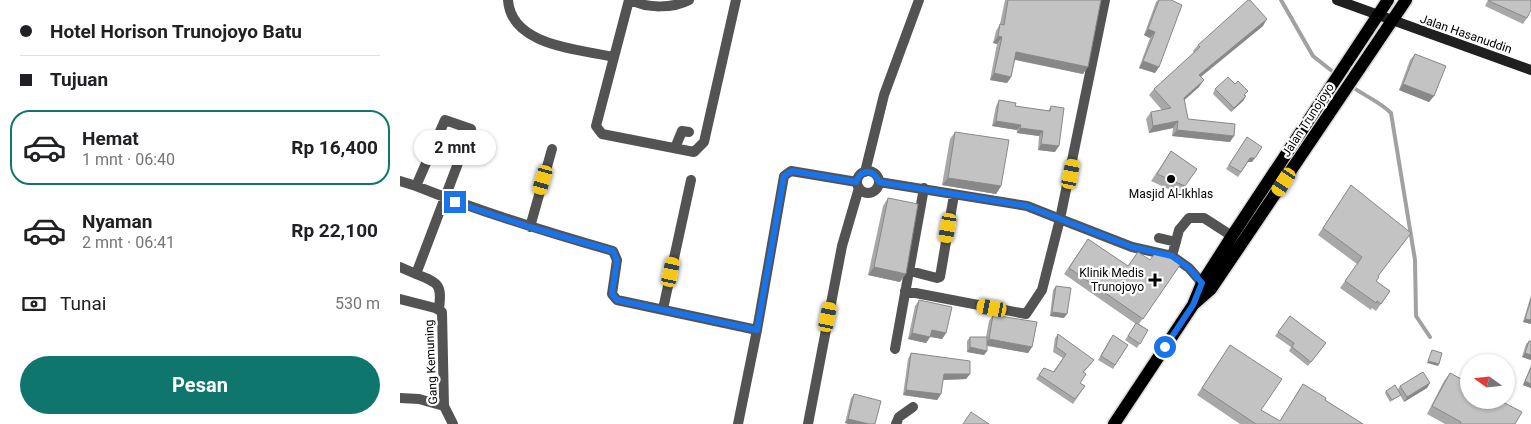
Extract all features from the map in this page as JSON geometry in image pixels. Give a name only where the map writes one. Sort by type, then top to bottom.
[{"type":"main road","name":"Jalan Hasanuddin","points":[[1337,0],[1392,22],[1531,70]]},
{"type":"main road","name":"Jalan Trunojoyo","points":[[1114,424],[1193,305],[1202,283],[1232,236],[1388,0]]},
{"type":"main road","name":"Jalan Trunojoyo","points":[[1193,305],[1212,289],[1406,0]]},
{"type":"street","points":[[508,0],[508,11],[515,23],[532,37],[614,57]]},
{"type":"street","points":[[689,0],[678,6],[645,6],[630,0],[596,126],[602,134],[694,152],[704,142],[736,0]]},
{"type":"street","points":[[865,172],[884,95],[919,0]]},
{"type":"street","points":[[905,292],[1026,314],[1042,292],[1060,219],[1105,0]]},
{"type":"street","points":[[416,186],[445,120],[469,127],[471,132],[416,274]]},
{"type":"street","points":[[675,148],[682,131],[689,132]]},
{"type":"street","points":[[530,227],[552,149]]},
{"type":"street","points":[[738,424],[757,330],[784,176],[792,171],[858,185],[864,192],[871,193],[876,189],[879,182],[871,172],[859,175],[858,185],[842,246],[808,424]]},
{"type":"street","points":[[663,309],[691,180]]},
{"type":"street","points":[[400,182],[530,227],[613,251],[617,260],[613,297],[757,330]]},
{"type":"street","points":[[879,182],[1027,206],[1132,247],[1172,256],[1189,268],[1202,283]]},
{"type":"street","points":[[895,349],[924,188]]},
{"type":"street","points":[[910,271],[937,278],[940,277],[954,195]]},
{"type":"street","points":[[1172,256],[1183,222],[1196,217],[1215,224],[1232,236]]},
{"type":"street","points":[[1159,238],[1176,242]]},
{"type":"street","points":[[400,267],[433,280],[439,286],[441,293],[439,309]]},
{"type":"street","name":"Gang Kemuning","points":[[400,299],[439,309],[442,312],[444,406],[453,424]]},
{"type":"street","points":[[400,398],[419,399],[444,406]]},
{"type":"street","points":[[896,424],[900,417],[913,407]]},
{"type":"building","points":[[1008,0],[1101,0],[1088,67],[1016,52],[1011,77],[994,73],[1002,37],[998,36],[1000,24],[1004,25]]},
{"type":"building","points":[[1159,0],[1171,0],[1182,5],[1159,67],[1143,61],[1155,32],[1148,29]]},
{"type":"building","points":[[1248,0],[1267,19],[1199,75],[1204,80],[1184,98],[1188,119],[1235,124],[1234,136],[1177,130],[1178,121],[1153,126],[1151,112],[1171,108],[1154,89],[1200,47],[1198,45]]},
{"type":"building","points":[[1489,0],[1531,0],[1531,10],[1527,18]]},
{"type":"building","points":[[1415,54],[1446,66],[1434,96],[1403,84]]},
{"type":"building","points":[[1228,77],[1235,84],[1238,81],[1248,91],[1244,95],[1246,96],[1234,108],[1215,89]]},
{"type":"building","points":[[999,100],[1016,103],[1015,106],[1050,111],[1051,106],[1064,108],[1059,146],[1041,144],[1043,131],[1020,128],[1021,125],[996,121]]},
{"type":"building","points":[[955,132],[1009,140],[1001,186],[948,178]]},
{"type":"building","points":[[1247,137],[1262,147],[1255,158],[1250,158],[1241,172],[1229,165]]},
{"type":"building","points":[[1171,151],[1197,169],[1185,186],[1157,174]]},
{"type":"building","points":[[1351,185],[1411,233],[1378,276],[1376,281],[1390,291],[1381,304],[1377,301],[1376,303],[1345,281],[1362,257],[1323,228]]},
{"type":"building","points":[[888,198],[918,204],[906,274],[874,267]]},
{"type":"building","points":[[1088,239],[1128,266],[1138,252],[1150,260],[1156,252],[1163,253],[1180,265],[1143,319],[1069,268]]},
{"type":"building","points":[[1056,286],[1071,288],[1067,314],[1052,312]]},
{"type":"building","points":[[1531,299],[1531,320],[1525,319]]},
{"type":"building","points":[[919,300],[952,307],[946,333],[932,330],[930,337],[912,333]]},
{"type":"building","points":[[993,315],[1037,322],[1032,347],[989,339]]},
{"type":"building","points":[[1290,316],[1326,343],[1311,362],[1292,347],[1294,343],[1278,332]]},
{"type":"building","points":[[1136,323],[1148,330],[1140,344],[1128,336]]},
{"type":"building","points":[[1058,334],[1094,360],[1083,372],[1086,374],[1080,383],[1085,386],[1075,399],[1039,375],[1044,368],[1054,372],[1066,354],[1056,347]]},
{"type":"building","points":[[1113,335],[1128,345],[1115,365],[1101,356]]},
{"type":"building","points":[[970,337],[987,337],[987,351],[970,347]]},
{"type":"building","points":[[1529,341],[1531,341],[1531,355],[1525,353]]},
{"type":"building","points":[[1230,345],[1282,379],[1261,410],[1280,421],[1303,384],[1363,424],[1256,424],[1202,388]]},
{"type":"building","points":[[1432,350],[1442,353],[1439,364],[1428,361]]},
{"type":"building","points":[[911,353],[970,361],[970,374],[944,374],[941,394],[906,390]]},
{"type":"building","points":[[1531,368],[1531,384],[1525,381]]},
{"type":"building","points":[[1423,372],[1430,383],[1407,397],[1400,386]]},
{"type":"building","points":[[1450,373],[1460,378],[1460,409],[1515,408],[1522,412],[1515,424],[1460,424],[1461,422],[1432,406]]},
{"type":"building","points":[[1395,385],[1401,395],[1392,400],[1386,391]]},
{"type":"building","points":[[854,394],[881,401],[875,424],[848,419]]},
{"type":"building","points":[[971,412],[989,424],[963,424]]},
{"type":"waterway","points":[[1281,0],[1313,56],[1337,75]]},
{"type":"waterway","points":[[1350,85],[1382,105],[1391,113],[1415,260],[1416,316],[1430,337]]},
{"type":"place","name":"Masjid Al-Ikhlas","points":[[1171,179]]},
{"type":"place","name":"Klinik Medis Trunojoyo","points":[[1155,280]]},
{"type":"route","points":[[455,202],[530,227],[613,251],[616,254],[617,260],[612,294],[617,300],[757,330],[784,176],[792,171],[856,182],[859,175],[871,172],[879,182],[1027,206],[1132,247],[1172,256],[1189,268],[1202,283],[1193,305],[1165,347]]}]
